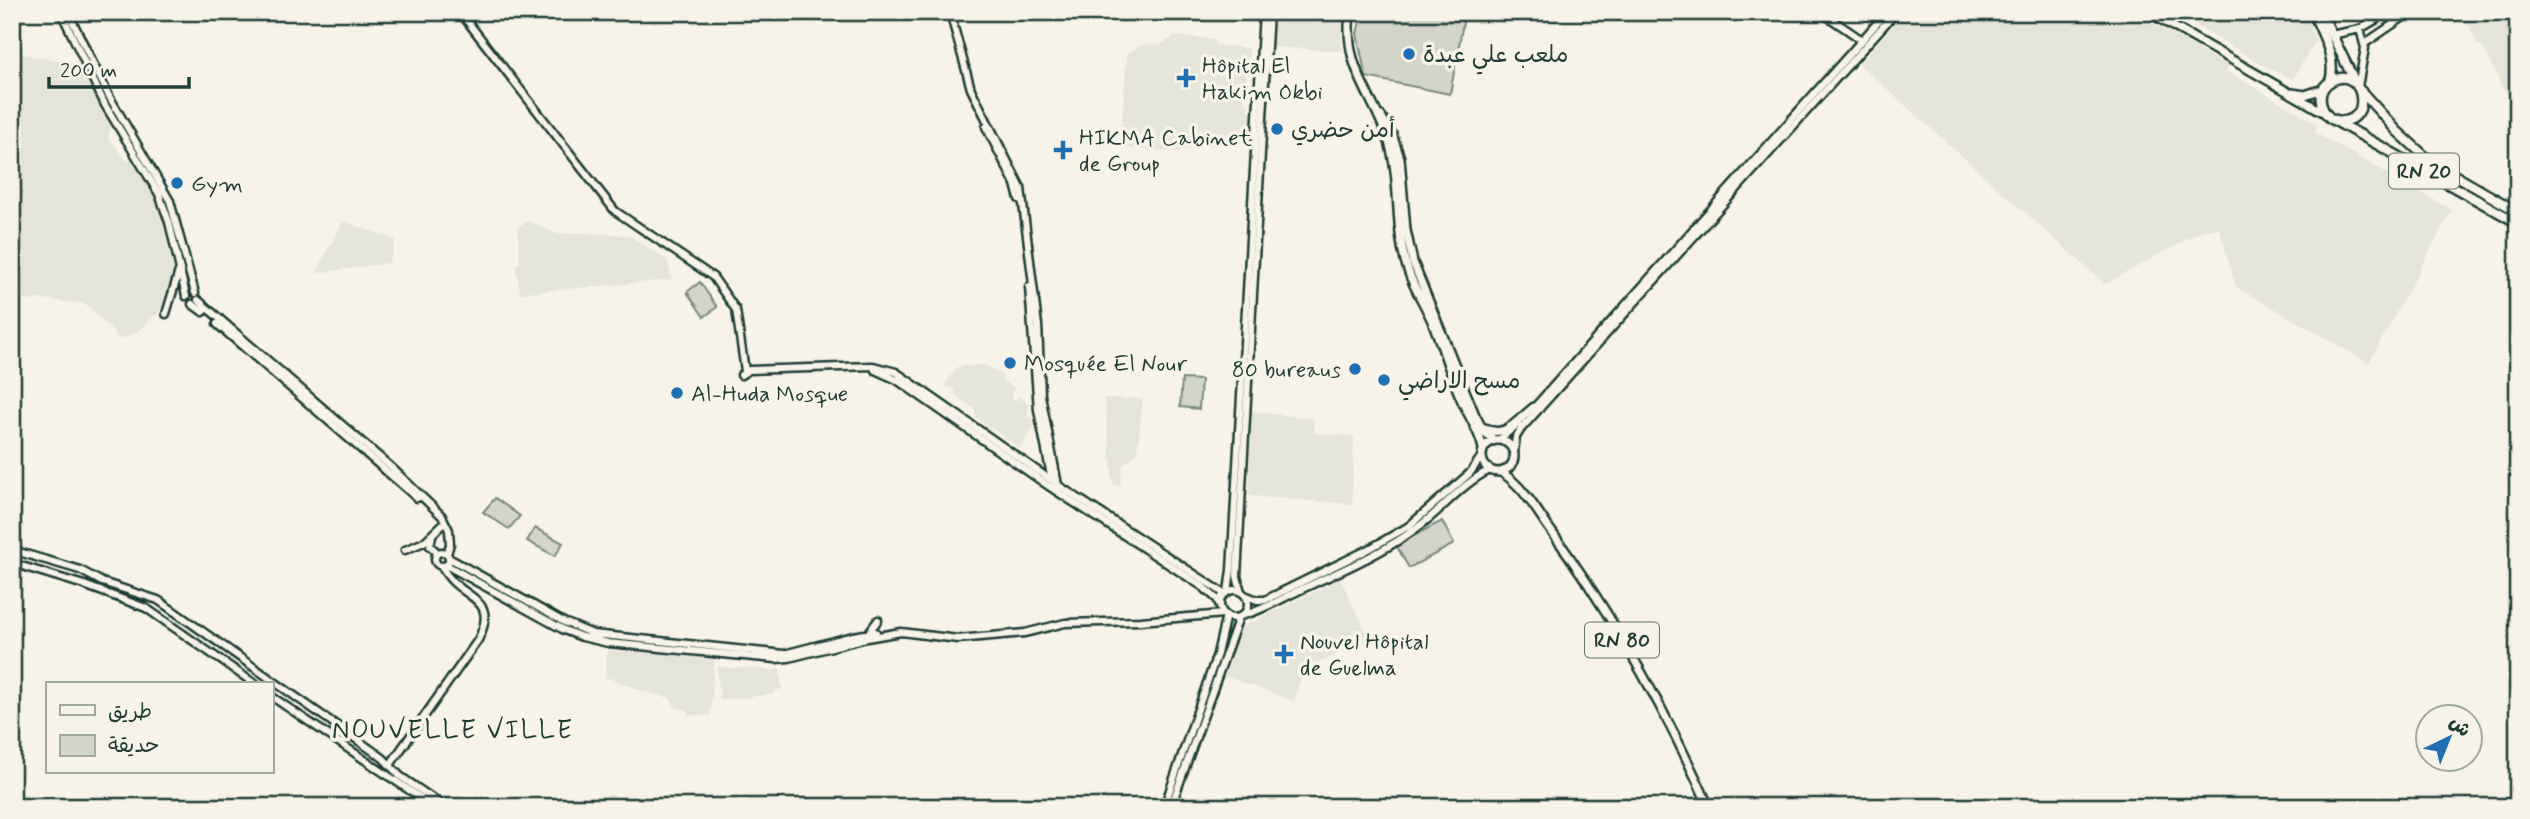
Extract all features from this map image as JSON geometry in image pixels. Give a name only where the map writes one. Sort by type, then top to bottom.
[{"type":"highway","points":[[2313,12],[2331,56],[2333,65],[2330,82]]},
{"type":"highway","name":"RN 20","points":[[2322,12],[2358,88],[2397,131],[2430,161],[2518,212]]},
{"type":"highway","points":[[2344,79],[2358,88],[2362,104],[2355,116],[2343,121],[2328,116],[2320,102],[2323,89],[2330,82],[2344,79]]},
{"type":"highway","name":"RN 20","points":[[2328,116],[2518,223]]},
{"type":"main road","points":[[1350,12],[1348,36],[1352,58],[1389,143],[1405,263],[1479,435],[1486,467],[1500,472],[1510,467],[1514,452],[1508,443],[1497,440],[1479,425],[1413,262],[1406,230],[1400,158],[1386,122],[1376,110]]},
{"type":"main road","points":[[2148,12],[2328,116]]},
{"type":"main road","points":[[2288,93],[2305,95],[2323,89]]},
{"type":"main road","points":[[1479,425],[1489,431],[1503,432],[1534,407]]},
{"type":"main road","points":[[1482,453],[1497,440]]},
{"type":"main road","name":"RN 80","points":[[1513,462],[1517,485]]},
{"type":"main road","name":"RN 80","points":[[1500,472],[1517,485],[1584,578],[1652,690],[1678,738],[1709,807]]},
{"type":"street","points":[[61,12],[170,201],[195,299]]},
{"type":"street","points":[[68,12],[105,105],[159,194],[169,222],[186,296],[191,292],[195,299],[392,468],[445,522],[449,530],[450,544],[446,561],[448,580],[477,600],[483,608],[485,625],[478,640],[390,765],[386,775]]},
{"type":"street","points":[[460,12],[615,211],[713,277],[736,310],[743,373],[866,368],[897,380],[1208,584],[1226,593],[1235,590],[1257,600],[1265,600],[1393,536],[1428,512],[1470,473],[1482,453]]},
{"type":"street","points":[[1220,606],[1231,570],[1263,12]]},
{"type":"street","points":[[1171,807],[1241,616],[1248,606],[1237,576],[1269,12]]},
{"type":"street","points":[[1821,12],[1862,40]]},
{"type":"street","points":[[1497,440],[1507,435],[1534,407],[1887,12]]},
{"type":"street","points":[[1514,452],[1514,441],[1521,429],[1896,12]]},
{"type":"street","points":[[2331,35],[2360,29],[2389,12]]},
{"type":"street","points":[[2364,44],[2411,12]]},
{"type":"street","points":[[951,14],[971,89],[1021,188],[1038,325],[1041,395],[1054,484],[1203,587],[1217,599],[1225,615],[1217,654],[1164,807]]},
{"type":"street","points":[[2358,88],[2364,44],[2360,29]]},
{"type":"street","points":[[166,314],[178,281],[180,266]]},
{"type":"street","points":[[433,534],[430,546],[446,561],[565,630],[582,637],[608,643],[789,659],[867,638],[901,632],[958,639],[1025,633],[1065,623],[1241,616],[1324,579],[1390,545],[1419,527],[1475,479],[1490,470]]},
{"type":"street","points":[[405,550],[421,544],[445,522]]},
{"type":"street","points":[[12,550],[80,570],[102,582],[157,599],[268,682]]},
{"type":"street","points":[[438,553],[434,559],[437,565],[446,561]]},
{"type":"street","points":[[446,561],[564,622],[593,634],[784,654],[878,632]]},
{"type":"street","points":[[12,563],[84,585],[154,612],[252,682]]},
{"type":"street","points":[[1208,584],[1218,584],[1227,578],[1231,570]]},
{"type":"street","points":[[867,633],[878,620]]},
{"type":"street","points":[[273,684],[390,765],[444,807]]},
{"type":"street","points":[[273,693],[279,686]]},
{"type":"street","points":[[273,696],[434,807]]},
{"type":"street","points":[[379,770],[381,764],[390,765]]},
{"type":"shaded area","points":[[1274,12],[1344,12],[1341,40],[1343,51],[1271,47]]},
{"type":"shaded area","points":[[1905,12],[2133,12],[2228,66],[2226,71],[2318,124],[2314,132],[2452,210],[2369,363],[2236,287],[2219,228],[2202,231],[2105,284],[1859,64]]},
{"type":"shaded area","points":[[2173,12],[2305,12],[2316,40],[2293,79],[2270,69]]},
{"type":"shaded area","points":[[2476,12],[2518,12],[2518,79],[2509,95],[2503,89],[2482,45],[2478,46],[2465,17]]},
{"type":"shaded area","name":"Hôpital El Hakim Okbi","points":[[1175,36],[1214,40],[1215,45],[1249,49],[1244,103],[1248,104],[1247,110],[1251,112],[1249,138],[1176,152],[1120,148],[1127,53],[1144,44],[1160,45]]},
{"type":"shaded area","points":[[12,52],[76,64],[82,60],[111,126],[109,138],[125,159],[137,163],[159,198],[166,220],[162,222],[173,267],[171,287],[168,298],[157,314],[134,334],[120,339],[86,304],[40,299],[29,301],[12,295]]},
{"type":"shaded area","points":[[343,221],[396,240],[389,263],[316,273]]},
{"type":"shaded area","points":[[528,221],[558,234],[628,235],[667,260],[672,280],[520,293],[516,267],[520,263],[518,226]]},
{"type":"shaded area","points":[[986,365],[1003,376],[1002,380],[1014,388],[1012,399],[1015,401],[1018,396],[1028,403],[1028,417],[1031,417],[1034,426],[1020,448],[975,417],[975,409],[956,396],[954,389],[944,386],[957,367]]},
{"type":"shaded area","points":[[1104,398],[1143,399],[1137,453],[1123,465],[1120,485],[1113,484]]},
{"type":"shaded area","points":[[1251,411],[1314,419],[1314,433],[1354,436],[1352,504],[1249,496]]},
{"type":"shaded area","name":"Nouvel Hôpital de Guelma","points":[[1340,579],[1370,639],[1303,670],[1294,701],[1225,676],[1242,627]]},
{"type":"shaded area","points":[[607,650],[715,658],[710,716],[688,715],[688,710],[676,708],[670,698],[605,677]]},
{"type":"shaded area","points":[[717,667],[780,670],[782,689],[774,691],[774,694],[720,700]]},
{"type":"green space","name":"ملعب علي عبدة","points":[[1362,12],[1465,12],[1450,94],[1366,77],[1357,34]]},
{"type":"green space","points":[[700,282],[717,307],[704,317],[687,292]]},
{"type":"green space","points":[[1182,379],[1201,380],[1199,409],[1180,407]]},
{"type":"green space","points":[[495,498],[520,516],[509,529],[483,512]]},
{"type":"green space","points":[[1442,521],[1454,544],[1409,568],[1396,545]]},
{"type":"green space","points":[[535,528],[563,543],[555,556],[527,541]]},
{"type":"place","name":"ملعب علي عبدة","points":[[1409,54]]},
{"type":"place","name":"Hôpital El Hakim Okbi","points":[[1186,78]]},
{"type":"place","name":"أمن حضري","points":[[1277,129]]},
{"type":"place","name":"HIKMA Cabinet de Group","points":[[1063,150]]},
{"type":"place","name":"Gym","points":[[177,183]]},
{"type":"place","name":"Mosquée El Nour","points":[[1010,363]]},
{"type":"place","name":"80 bureaus","points":[[1355,369]]},
{"type":"place","name":"مسح الاراضي","points":[[1384,380]]},
{"type":"place","name":"Al-Huda Mosque","points":[[677,393]]},
{"type":"place","name":"Nouvel Hôpital de Guelma","points":[[1284,654]]},
{"type":"district","name":"NOUVELLE VILLE","points":[[453,729]]}]
